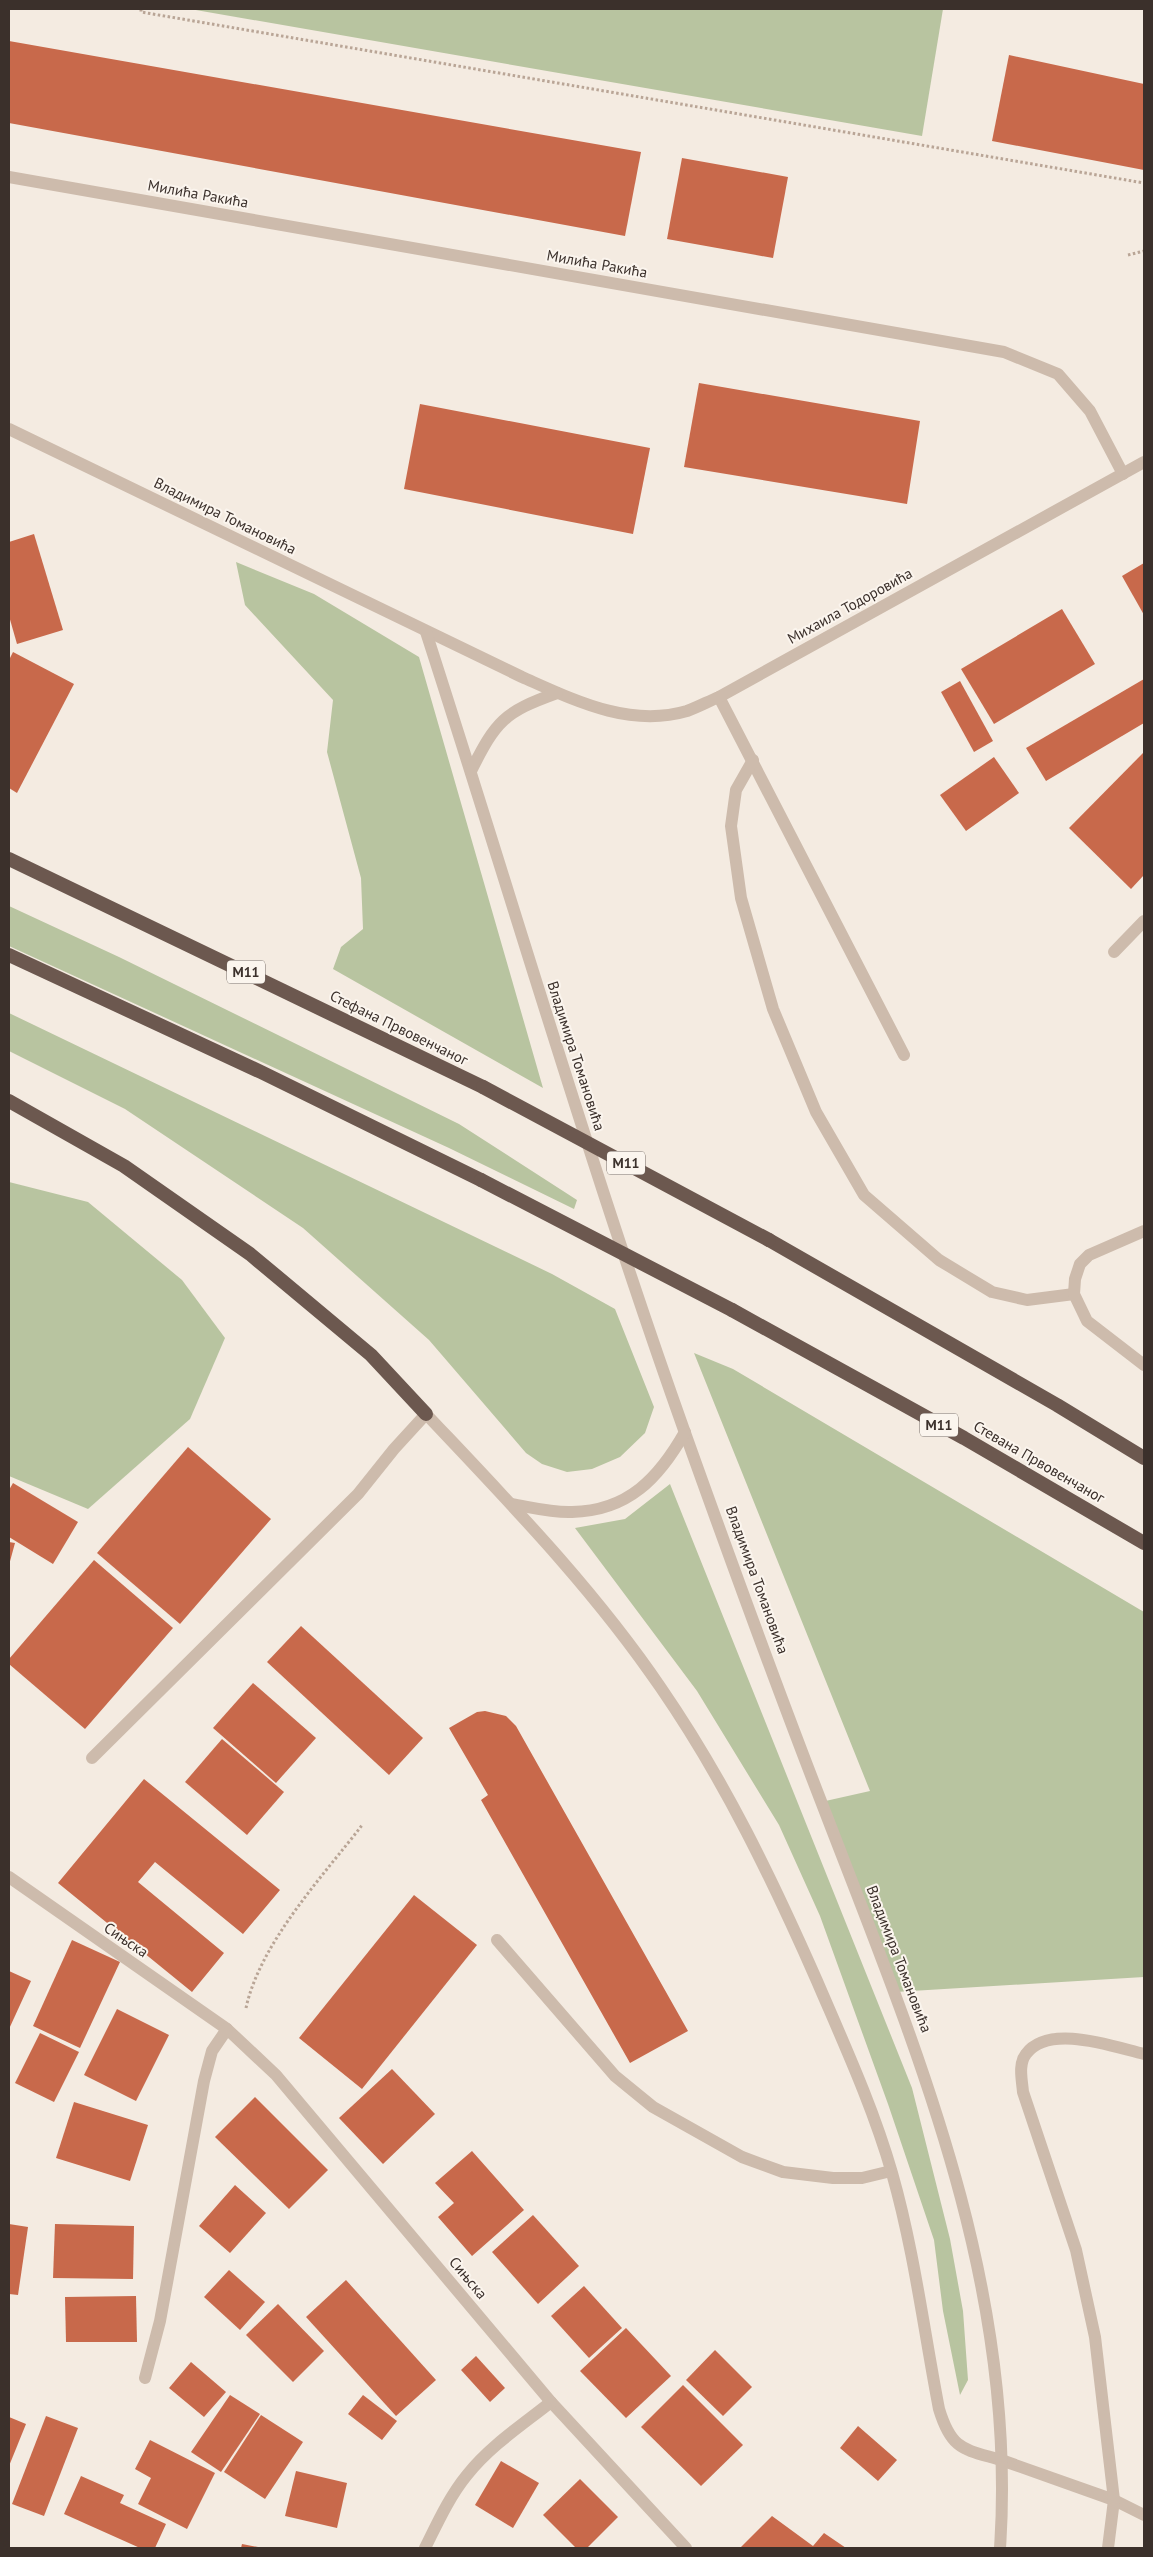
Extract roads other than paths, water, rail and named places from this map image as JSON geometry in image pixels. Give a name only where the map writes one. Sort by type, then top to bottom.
[{"type":"highway","name":"Стефана Првовенчаног","points":[[9,859],[483,1087],[768,1240],[1057,1405],[1144,1458]]},
{"type":"highway","name":"Стевана Првовенчаног","points":[[9,955],[262,1072],[481,1180],[732,1310],[964,1438],[1144,1543]]},
{"type":"highway","points":[[9,1101],[124,1166],[250,1254],[371,1355],[426,1414]]},
{"type":"street","name":"Милића Ракића","points":[[9,178],[1004,352],[1058,374],[1090,411],[1123,474]]},
{"type":"street","name":"Владимира Томановића","points":[[9,429],[426,632],[557,693]]},
{"type":"street","name":"Михаила Тодоровића","points":[[557,693],[602,710],[649,716],[687,711],[719,697],[1144,462]]},
{"type":"street","name":"Владимира Томановића","points":[[426,632],[603,1194],[685,1432],[932,2095],[960,2192],[982,2288],[995,2359],[1004,2461],[1000,2548]]},
{"type":"street","points":[[471,772],[485,745],[502,719],[526,704],[557,693]]},
{"type":"street","points":[[719,697],[904,1055]]},
{"type":"street","points":[[753,760],[736,790],[731,826],[741,898],[773,1009],[816,1112],[864,1195],[939,1260],[992,1292],[1027,1300],[1074,1294]]},
{"type":"street","points":[[1114,952],[1144,921]]},
{"type":"street","points":[[1144,1231],[1089,1254],[1080,1264],[1074,1294],[1087,1321],[1144,1365]]},
{"type":"street","points":[[92,1758],[358,1494],[394,1449],[426,1414],[574,1574],[660,1686],[720,1780],[788,1915],[856,2071],[891,2171],[906,2228],[938,2409],[945,2430],[963,2449],[1004,2461],[1114,2500],[1144,2515]]},
{"type":"street","points":[[511,1504],[571,1512],[598,1509],[621,1501],[647,1486],[676,1448],[685,1432]]},
{"type":"street","name":"Сињска","points":[[9,1877],[227,2029],[276,2075],[551,2402],[686,2548]]},
{"type":"street","points":[[497,1940],[614,2076],[653,2107],[742,2156],[783,2172],[833,2178],[862,2178],[891,2171]]},
{"type":"street","points":[[145,2378],[160,2321],[204,2080],[212,2051],[227,2029]]},
{"type":"street","points":[[1108,2548],[1114,2500],[1094,2337],[1076,2250],[1023,2092],[1021,2067],[1026,2054],[1041,2042],[1070,2037],[1144,2054]]},
{"type":"street","points":[[425,2548],[445,2509],[467,2475],[494,2447],[551,2402]]}]
